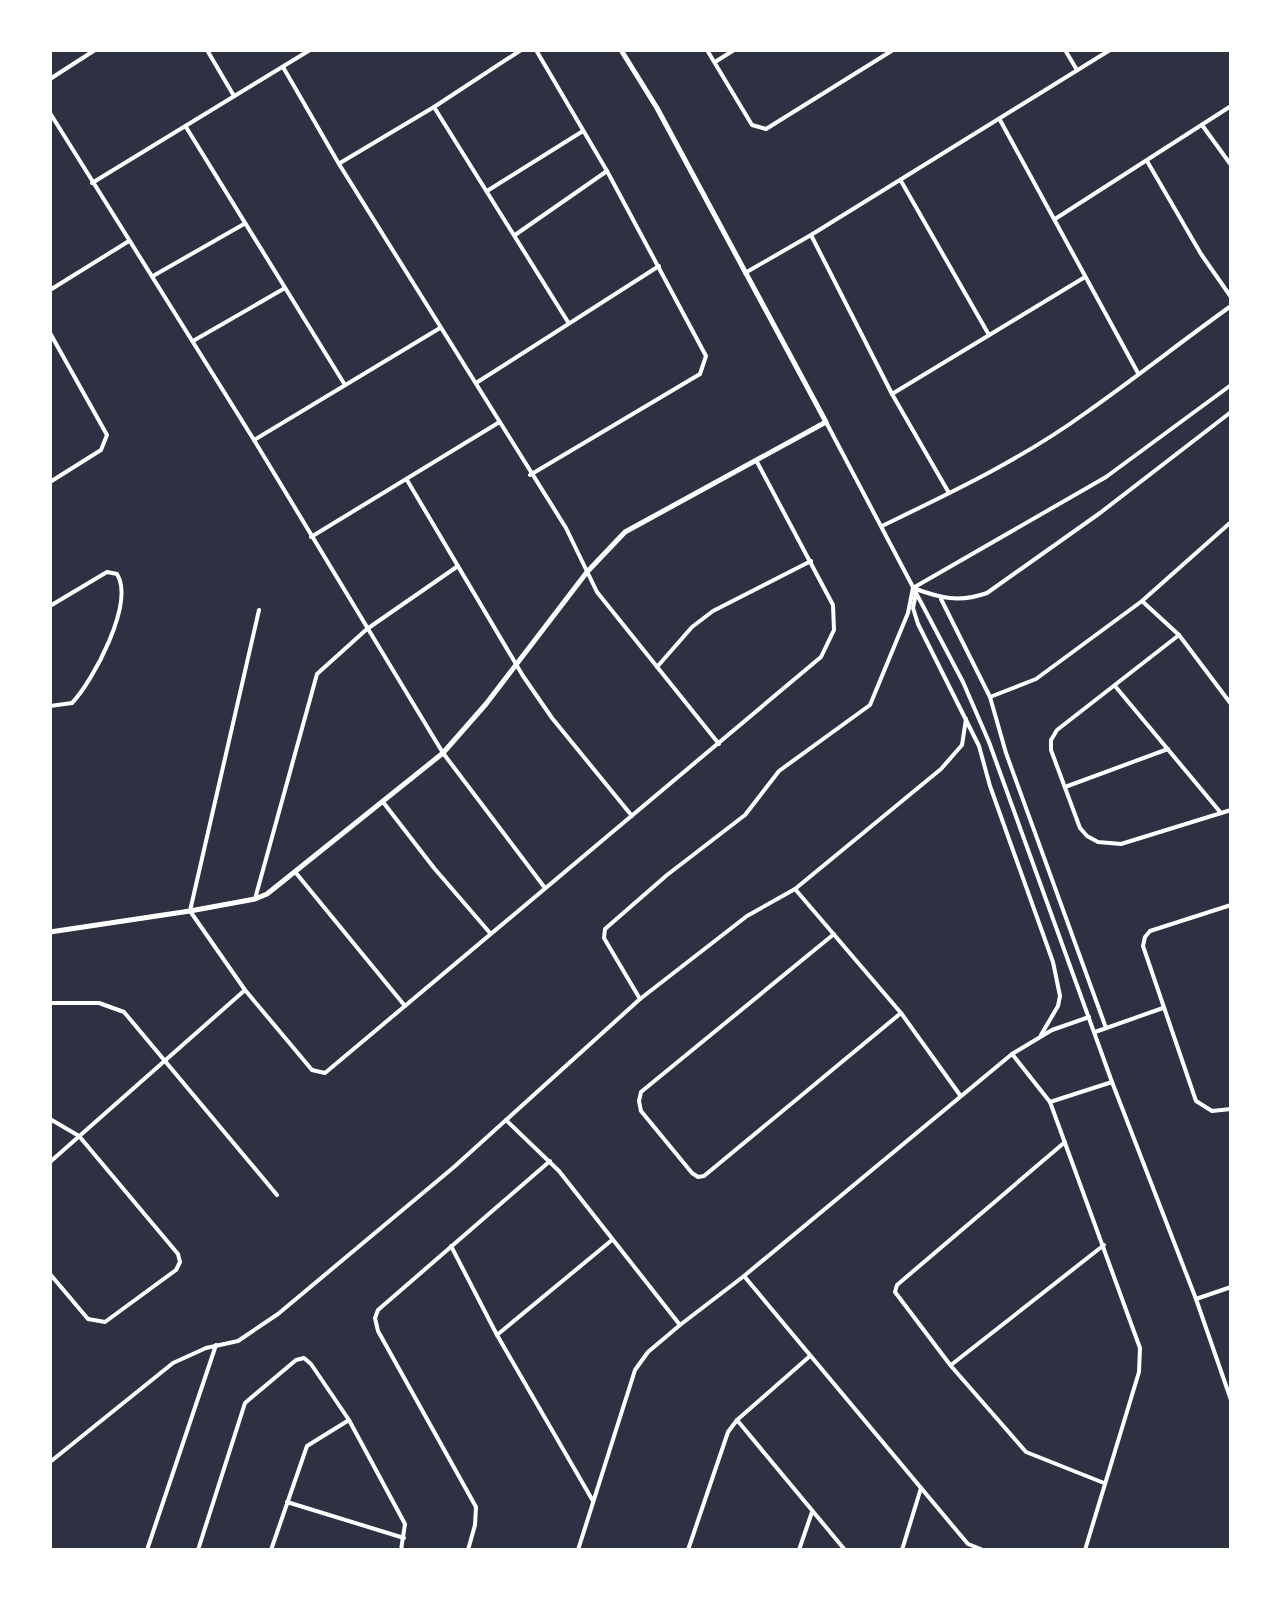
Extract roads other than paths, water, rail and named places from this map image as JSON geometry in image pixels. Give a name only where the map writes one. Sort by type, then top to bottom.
[{"type":"street","points":[[50,79],[95,50]]},
{"type":"street","points":[[207,50],[234,97]]},
{"type":"street","points":[[92,183],[310,50]]},
{"type":"street","points":[[339,164],[521,50]]},
{"type":"street","points":[[530,475],[703,370],[706,356],[607,171],[536,50]]},
{"type":"street","points":[[621,50],[657,108],[963,682],[989,742],[1231,1400]]},
{"type":"street","points":[[707,50],[752,125],[766,129],[893,50]]},
{"type":"street","points":[[715,62],[734,50]]},
{"type":"street","points":[[1065,50],[1077,70]]},
{"type":"street","points":[[745,273],[1110,50]]},
{"type":"street","points":[[283,67],[339,164],[530,475],[566,528],[587,572],[612,612],[719,744]]},
{"type":"street","points":[[1054,219],[1231,106]]},
{"type":"street","points":[[434,107],[568,322]]},
{"type":"street","points":[[50,113],[254,440],[443,753],[545,888]]},
{"type":"street","points":[[1000,120],[1138,373]]},
{"type":"street","points":[[1202,125],[1231,165]]},
{"type":"street","points":[[186,127],[345,385]]},
{"type":"street","points":[[486,191],[583,131]]},
{"type":"street","points":[[1147,161],[1201,254],[1231,297]]},
{"type":"street","points":[[515,235],[607,171]]},
{"type":"street","points":[[900,180],[989,335]]},
{"type":"street","points":[[152,276],[244,224]]},
{"type":"street","points":[[811,235],[892,394],[949,493]]},
{"type":"street","points":[[50,290],[129,241]]},
{"type":"street","points":[[476,383],[659,266]]},
{"type":"street","points":[[892,394],[1085,277]]},
{"type":"street","points":[[192,341],[285,288]]},
{"type":"street","points":[[882,526],[949,493],[1083,415],[1231,306]]},
{"type":"street","points":[[254,440],[440,328]]},
{"type":"street","points":[[50,333],[107,435],[101,450],[50,482]]},
{"type":"street","points":[[640,999],[604,938],[605,929],[658,882],[745,815],[779,771],[870,705],[914,591],[1106,477],[1231,385]]},
{"type":"street","points":[[914,591],[941,599],[970,599],[987,593],[1100,513],[1231,412]]},
{"type":"street","points":[[50,932],[255,899],[296,873],[443,753],[517,664],[587,572],[625,532],[826,422]]},
{"type":"street","points":[[311,537],[498,423]]},
{"type":"street","points":[[259,610],[190,911],[245,990],[312,1070],[321,1073],[328,1071],[821,657],[834,630],[833,605],[756,459]]},
{"type":"street","points":[[407,480],[552,718],[632,816]]},
{"type":"street","points":[[990,697],[1036,679],[1142,601],[1231,522]]},
{"type":"street","points":[[657,667],[692,627],[713,611],[811,561]]},
{"type":"street","points":[[255,899],[313,681],[323,666],[367,629],[458,566]]},
{"type":"street","points":[[50,606],[107,572],[119,576],[118,613],[104,654],[90,680],[72,703],[50,706]]},
{"type":"street","points":[[914,591],[913,608],[918,624],[979,746],[990,786],[1049,949],[1059,988],[1058,1006],[1039,1037]]},
{"type":"street","points":[[941,599],[990,697],[1011,768],[1106,1028]]},
{"type":"street","points":[[1142,601],[1179,635],[1231,704]]},
{"type":"street","points":[[1179,635],[1053,735],[1051,750],[1080,828],[1087,836],[1110,844],[1121,844],[1231,810]]},
{"type":"street","points":[[1114,685],[1221,813]]},
{"type":"street","points":[[50,1462],[173,1363],[216,1345],[238,1341],[278,1314],[506,1120],[591,1040],[640,999],[747,916],[795,889],[941,769],[962,745],[966,719]]},
{"type":"street","points":[[1064,787],[1168,749]]},
{"type":"street","points":[[383,802],[490,933]]},
{"type":"street","points":[[296,873],[405,1006]]},
{"type":"street","points":[[795,889],[901,1013],[960,1095]]},
{"type":"street","points":[[1231,905],[1147,934],[1143,946],[1196,1101],[1212,1111],[1231,1109]]},
{"type":"street","points":[[834,934],[641,1092],[641,1111],[692,1173],[698,1177],[704,1176],[901,1013]]},
{"type":"street","points":[[50,1162],[245,990]]},
{"type":"street","points":[[50,1003],[83,1001],[117,1007],[124,1012],[277,1195]]},
{"type":"street","points":[[1095,1032],[1163,1008]]},
{"type":"street","points":[[578,1550],[635,1370],[648,1352],[1012,1054],[1039,1037],[1089,1017]]},
{"type":"street","points":[[1012,1054],[1050,1102],[1140,1348],[1141,1363],[1085,1550]]},
{"type":"street","points":[[1050,1102],[1112,1082]]},
{"type":"street","points":[[50,1119],[79,1136],[178,1254],[180,1262],[176,1270],[105,1322],[88,1319],[50,1274]]},
{"type":"street","points":[[506,1120],[550,1161],[680,1325]]},
{"type":"street","points":[[1065,1142],[896,1287],[895,1295],[951,1366],[1026,1452],[1104,1483]]},
{"type":"street","points":[[468,1550],[476,1507],[378,1331],[375,1318],[378,1310],[550,1161]]},
{"type":"street","points":[[497,1335],[612,1240]]},
{"type":"street","points":[[951,1366],[1104,1245]]},
{"type":"street","points":[[451,1246],[497,1335],[593,1501]]},
{"type":"street","points":[[744,1276],[964,1539],[983,1550]]},
{"type":"street","points":[[1196,1299],[1231,1287]]},
{"type":"street","points":[[147,1550],[216,1345]]},
{"type":"street","points":[[688,1550],[728,1432],[737,1420],[810,1356]]},
{"type":"street","points":[[198,1550],[248,1399],[296,1360],[304,1358],[349,1420],[405,1524],[401,1550]]},
{"type":"street","points":[[271,1550],[307,1446],[349,1420]]},
{"type":"street","points":[[737,1420],[845,1550]]},
{"type":"street","points":[[902,1550],[921,1488]]},
{"type":"street","points":[[287,1502],[404,1539]]},
{"type":"street","points":[[799,1550],[812,1512]]}]
